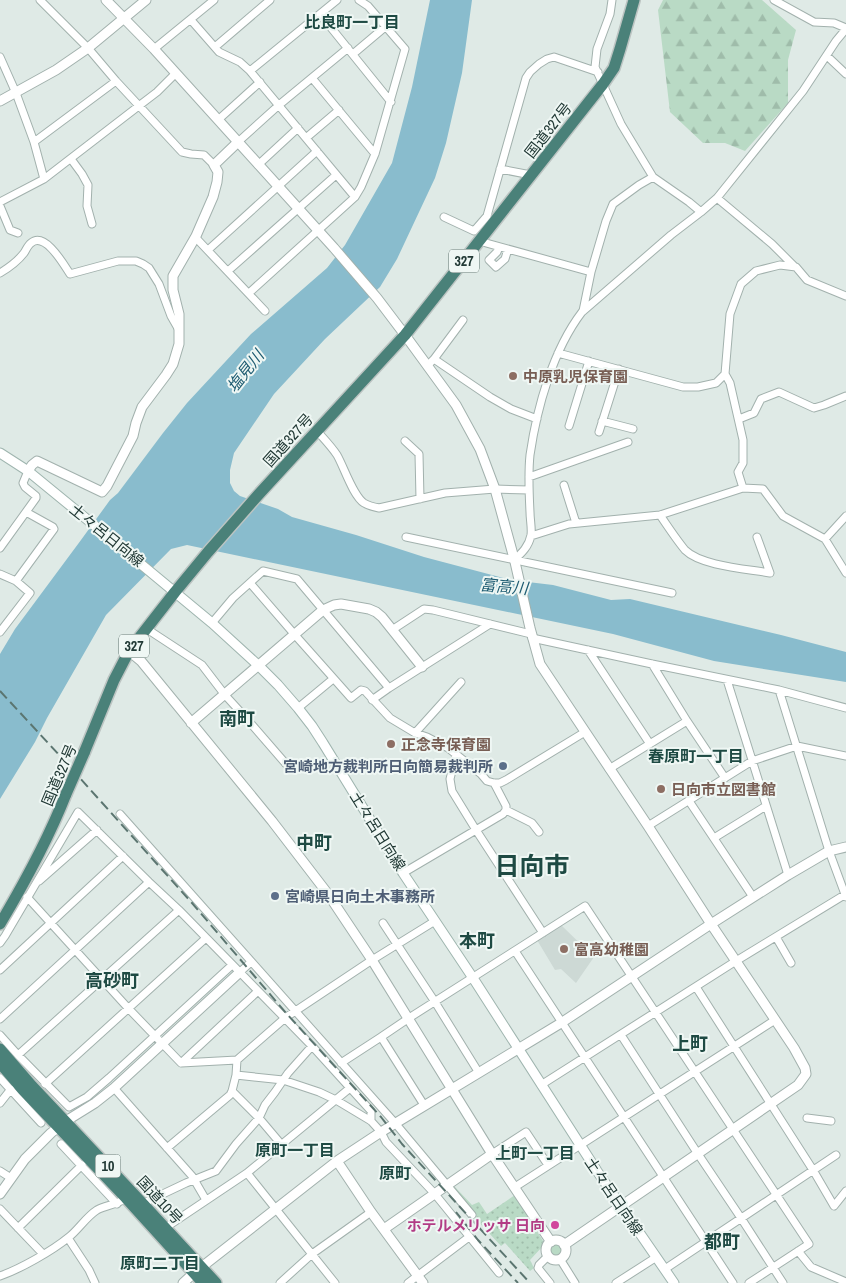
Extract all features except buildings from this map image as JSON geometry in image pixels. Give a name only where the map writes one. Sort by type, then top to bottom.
[{"type":"highway","name":"国道327号","points":[[0,924],[33,868],[54,824],[114,680],[129,651],[148,628],[172,589],[208,552],[405,335],[603,84],[614,68],[634,0]]},
{"type":"highway","name":"国道10号","points":[[0,1049],[32,1086],[122,1201],[197,1270],[216,1283]]},
{"type":"highway","name":"国道10号","points":[[0,1063],[144,1205],[165,1228],[197,1270],[203,1283]]},
{"type":"street","points":[[0,548],[36,498],[23,483],[28,471],[37,461],[102,492],[111,480],[133,436],[142,407],[173,364],[179,344],[179,314],[173,290],[173,276],[194,238],[213,197],[218,172],[204,155],[182,152],[88,48],[40,0]]},
{"type":"street","points":[[106,0],[154,49],[334,248],[377,298],[405,335],[431,362],[480,448],[495,489],[540,664],[794,1048],[805,1068],[806,1074],[798,1085],[564,1245]]},
{"type":"street","points":[[0,101],[56,70],[88,48],[146,0]]},
{"type":"street","points":[[154,49],[214,0]]},
{"type":"street","points":[[215,46],[270,0]]},
{"type":"street","points":[[250,71],[337,0]]},
{"type":"street","points":[[249,294],[355,197],[375,154],[405,49],[368,6],[359,0]]},
{"type":"street","points":[[612,0],[610,14],[597,49],[596,67],[603,84],[621,124],[653,177],[701,212]]},
{"type":"street","points":[[515,561],[523,552],[531,536],[530,456],[537,419],[558,353],[574,323],[582,312],[717,198],[803,92],[846,28],[834,23],[814,22],[774,0]]},
{"type":"street","points":[[320,14],[391,102]]},
{"type":"street","points":[[191,20],[220,52],[240,62],[250,71],[355,197]]},
{"type":"street","points":[[214,165],[279,105],[312,78],[385,27]]},
{"type":"street","points":[[827,56],[846,74]]},
{"type":"street","points":[[0,57],[16,92],[34,142],[44,180]]},
{"type":"street","points":[[444,217],[474,231],[487,216],[526,78],[530,72],[547,59],[554,57],[598,72]]},
{"type":"street","points":[[0,202],[44,180],[140,106],[176,73]]},
{"type":"street","points":[[312,78],[375,154]]},
{"type":"street","points":[[34,142],[116,81]]},
{"type":"street","points":[[218,120],[260,82]]},
{"type":"street","points":[[306,138],[339,110]]},
{"type":"street","points":[[258,165],[298,128]]},
{"type":"street","points":[[208,250],[317,151]]},
{"type":"street","points":[[71,159],[88,185],[87,206],[92,224]]},
{"type":"street","points":[[500,169],[531,176]]},
{"type":"street","points":[[228,271],[336,174]]},
{"type":"street","points":[[582,312],[591,272],[613,204],[638,185],[653,177]]},
{"type":"street","points":[[717,198],[772,244],[807,280],[846,296]]},
{"type":"street","points":[[0,206],[10,230],[18,233]]},
{"type":"street","points":[[194,238],[208,250],[265,311]]},
{"type":"street","points":[[0,273],[15,264],[31,243],[37,240],[50,246],[70,274],[118,261],[136,261],[149,268],[153,274],[179,330]]},
{"type":"street","points":[[480,242],[591,272]]},
{"type":"street","points":[[498,247],[497,252],[489,260],[496,267],[505,259],[508,249]]},
{"type":"street","points":[[558,353],[683,387],[698,387],[716,383],[724,374],[730,314],[741,284],[756,271],[780,265],[796,267]]},
{"type":"street","points":[[431,362],[464,320]]},
{"type":"street","points":[[431,362],[510,409],[537,419]]},
{"type":"street","points":[[569,426],[589,362]]},
{"type":"street","points":[[599,432],[619,369]]},
{"type":"street","points":[[724,374],[730,384],[744,440],[743,463],[738,472],[743,488]]},
{"type":"street","points":[[739,419],[754,413],[761,399],[779,392],[814,408],[824,406],[846,394]]},
{"type":"street","points":[[602,421],[633,429]]},
{"type":"street","points":[[317,431],[337,456],[358,496],[363,502],[373,507],[379,508],[445,493],[495,489],[529,490]]},
{"type":"street","points":[[404,441],[419,454],[420,499]]},
{"type":"street","points":[[529,478],[628,442]]},
{"type":"street","name":"土々呂日向線","points":[[0,453],[28,471],[212,623],[259,666],[298,708],[323,743],[404,873],[580,1145],[655,1258],[674,1283]]},
{"type":"street","points":[[564,485],[576,523]]},
{"type":"street","points":[[531,536],[569,524],[660,515],[743,488],[763,488],[784,516],[825,539],[846,574]]},
{"type":"street","points":[[16,581],[54,529],[26,512]]},
{"type":"street","points":[[660,515],[686,551],[703,560],[720,565],[770,573],[757,537]]},
{"type":"street","points":[[825,539],[846,516]]},
{"type":"street","points":[[406,537],[672,593]]},
{"type":"street","points":[[838,560],[846,558]]},
{"type":"street","points":[[212,623],[233,598],[263,571],[297,579],[389,688]]},
{"type":"street","points":[[0,574],[16,581],[30,593],[2,626]]},
{"type":"street","points":[[250,583],[351,698],[361,690],[365,691],[390,718],[444,746],[481,774],[487,781],[500,783],[506,780],[585,732]]},
{"type":"street","points":[[192,723],[323,610],[334,604],[369,609],[376,612],[422,667]]},
{"type":"street","points":[[392,630],[424,609],[433,610],[531,633],[588,650],[779,690],[846,708]]},
{"type":"street","points":[[372,700],[490,624]]},
{"type":"street","points":[[148,628],[202,665],[225,695],[286,764]]},
{"type":"street","points":[[588,650],[650,744]]},
{"type":"street","points":[[129,651],[141,662],[192,723],[272,821],[328,894],[409,1018],[492,1154],[551,1242]]},
{"type":"street","points":[[652,664],[687,721],[726,778]]},
{"type":"street","points":[[298,708],[333,679]]},
{"type":"street","points":[[727,680],[788,875]]},
{"type":"street","points":[[416,732],[461,682]]},
{"type":"street","points":[[541,1085],[736,961],[846,895],[829,851],[779,690]]},
{"type":"street","points":[[610,769],[687,721]]},
{"type":"street","points":[[648,826],[752,762],[797,746],[846,756]]},
{"type":"street","points":[[456,755],[451,772],[450,785],[452,791],[543,933]]},
{"type":"street","points":[[494,783],[506,810],[532,823],[539,832]]},
{"type":"street","points":[[689,800],[753,897]]},
{"type":"street","points":[[714,838],[766,806]]},
{"type":"street","points":[[404,873],[503,814],[506,810]]},
{"type":"street","points":[[0,943],[78,812],[179,910],[312,1046],[371,1111],[371,1121]]},
{"type":"street","points":[[120,814],[395,1123],[472,1215]]},
{"type":"street","points":[[34,886],[96,830]]},
{"type":"street","points":[[183,1283],[337,1161],[381,1132],[561,1023],[788,875],[829,851],[846,847]]},
{"type":"street","points":[[0,970],[123,856]]},
{"type":"street","points":[[0,1019],[149,882]]},
{"type":"street","points":[[27,897],[181,1063],[237,1060],[285,1018],[435,921]]},
{"type":"street","points":[[341,1063],[585,906],[809,1244],[749,1283]]},
{"type":"street","points":[[18,1056],[179,910]]},
{"type":"street","points":[[383,923],[479,1073]]},
{"type":"street","points":[[776,937],[791,963]]},
{"type":"street","points":[[45,1084],[206,938]]},
{"type":"street","points":[[516,951],[561,1023],[733,1283]]},
{"type":"street","points":[[0,1194],[25,1159],[62,1124],[114,1088],[251,962]]},
{"type":"street","points":[[0,1035],[18,1056],[69,1107],[94,1091],[232,965]]},
{"type":"street","points":[[696,987],[834,1206],[846,1191]]},
{"type":"street","points":[[181,1063],[258,991]]},
{"type":"street","points":[[515,1187],[775,1020]]},
{"type":"street","points":[[621,1035],[783,1283]]},
{"type":"street","points":[[381,1037],[424,1105]]},
{"type":"street","points":[[144,1205],[148,1201],[216,1171],[259,1118],[288,1073],[312,1046]]},
{"type":"street","points":[[167,1148],[230,1094],[236,1076],[237,1060]]},
{"type":"street","points":[[236,1076],[283,1080],[319,1092],[371,1121],[381,1132],[386,1142],[434,1194],[499,1273]]},
{"type":"street","points":[[0,1078],[41,1123]]},
{"type":"street","points":[[114,1088],[192,1176],[206,1200]]},
{"type":"street","points":[[165,1228],[247,1173],[350,1088]]},
{"type":"street","points":[[0,1103],[11,1089]]},
{"type":"street","points":[[232,1091],[281,1144]]},
{"type":"street","points":[[807,1118],[831,1122]]},
{"type":"street","points":[[384,1229],[526,1132],[548,1166]]},
{"type":"street","points":[[61,1144],[82,1166],[122,1201]]},
{"type":"street","points":[[664,1269],[836,1155]]},
{"type":"street","points":[[337,1161],[371,1212],[420,1279]]},
{"type":"street","points":[[18,1228],[82,1166]]},
{"type":"street","points":[[0,1171],[11,1178]]},
{"type":"street","points":[[247,1173],[335,1283]]},
{"type":"street","points":[[0,1276],[68,1238],[94,1212],[122,1201]]},
{"type":"street","points":[[0,1209],[42,1254]]},
{"type":"street","points":[[280,1283],[312,1254],[371,1212]]},
{"type":"street","points":[[408,1283],[420,1279],[469,1236]]},
{"type":"street","points":[[68,1238],[89,1270],[95,1283]]},
{"type":"street","points":[[548,1256],[547,1247],[551,1242],[557,1240],[564,1245],[565,1253],[560,1259]]},
{"type":"street","points":[[798,1252],[810,1267],[846,1282]]},
{"type":"street","points":[[548,1256],[560,1259]]},
{"type":"street","points":[[548,1256],[538,1268],[550,1283]]},
{"type":"street","points":[[616,1283],[655,1258]]},
{"type":"street","points":[[560,1259],[575,1283]]},
{"type":"shaded area","name":"富高幼稚園","points":[[561,925],[594,957],[576,983],[561,969],[555,970],[537,940]]},
{"type":"green space","points":[[663,0],[762,0],[796,30],[788,60],[788,103],[745,151],[725,143],[703,143],[670,112],[658,10]]},
{"type":"green space","points":[[455,1187],[472,1205],[479,1202],[487,1214],[515,1195],[543,1241],[542,1247],[530,1260],[534,1268],[530,1271],[505,1243],[501,1246],[475,1218],[453,1189]]},
{"type":"green space","points":[[556,1244],[562,1250],[556,1256],[550,1250]]},
{"type":"water","points":[[430,0],[472,0],[462,73],[446,143],[435,178],[397,259],[380,287],[325,339],[274,394],[234,453],[230,470],[230,483],[234,491],[240,496],[278,509],[292,517],[424,557],[511,580],[553,585],[611,600],[630,599],[846,652],[846,682],[714,661],[613,634],[187,545],[171,549],[106,615],[35,742],[0,799],[0,654],[15,629],[110,500],[118,493],[187,403],[251,334],[327,268],[345,245],[392,163],[412,87]]},
{"type":"railway","points":[[0,691],[192,903],[286,1013],[381,1117],[402,1144],[530,1283]]},
{"type":"railway","points":[[456,1212],[478,1240],[518,1283]]},
{"type":"place","name":"中原乳児保育園","points":[[513,376]]},
{"type":"place","name":"正念寺保育園","points":[[391,744]]},
{"type":"place","name":"宮崎地方裁判所日向簡易裁判所","points":[[503,766]]},
{"type":"place","name":"日向市立図書館","points":[[661,789]]},
{"type":"place","name":"宮崎県日向土木事務所","points":[[275,896]]},
{"type":"place","name":"富高幼稚園","points":[[564,949]]},
{"type":"place","name":"ホテルメリッサ 日向","points":[[555,1225]]},
{"type":"district","name":"比良町一丁目","points":[[352,22]]},
{"type":"district","name":"南町","points":[[237,718]]},
{"type":"district","name":"春原町一丁目","points":[[696,756]]},
{"type":"district","name":"中町","points":[[314,842]]},
{"type":"district","name":"日向市","points":[[532,866]]},
{"type":"district","name":"本町","points":[[477,940]]},
{"type":"district","name":"高砂町","points":[[112,980]]},
{"type":"district","name":"上町","points":[[690,1043]]},
{"type":"district","name":"原町一丁目","points":[[295,1150]]},
{"type":"district","name":"上町一丁目","points":[[535,1153]]},
{"type":"district","name":"原町","points":[[395,1173]]},
{"type":"district","name":"都町","points":[[722,1241]]},
{"type":"district","name":"原町二丁目","points":[[160,1263]]},
{"type":"water label","name":"塩見川","points":[[245,371]]},
{"type":"water label","name":"富高川","points":[[504,586]]}]
